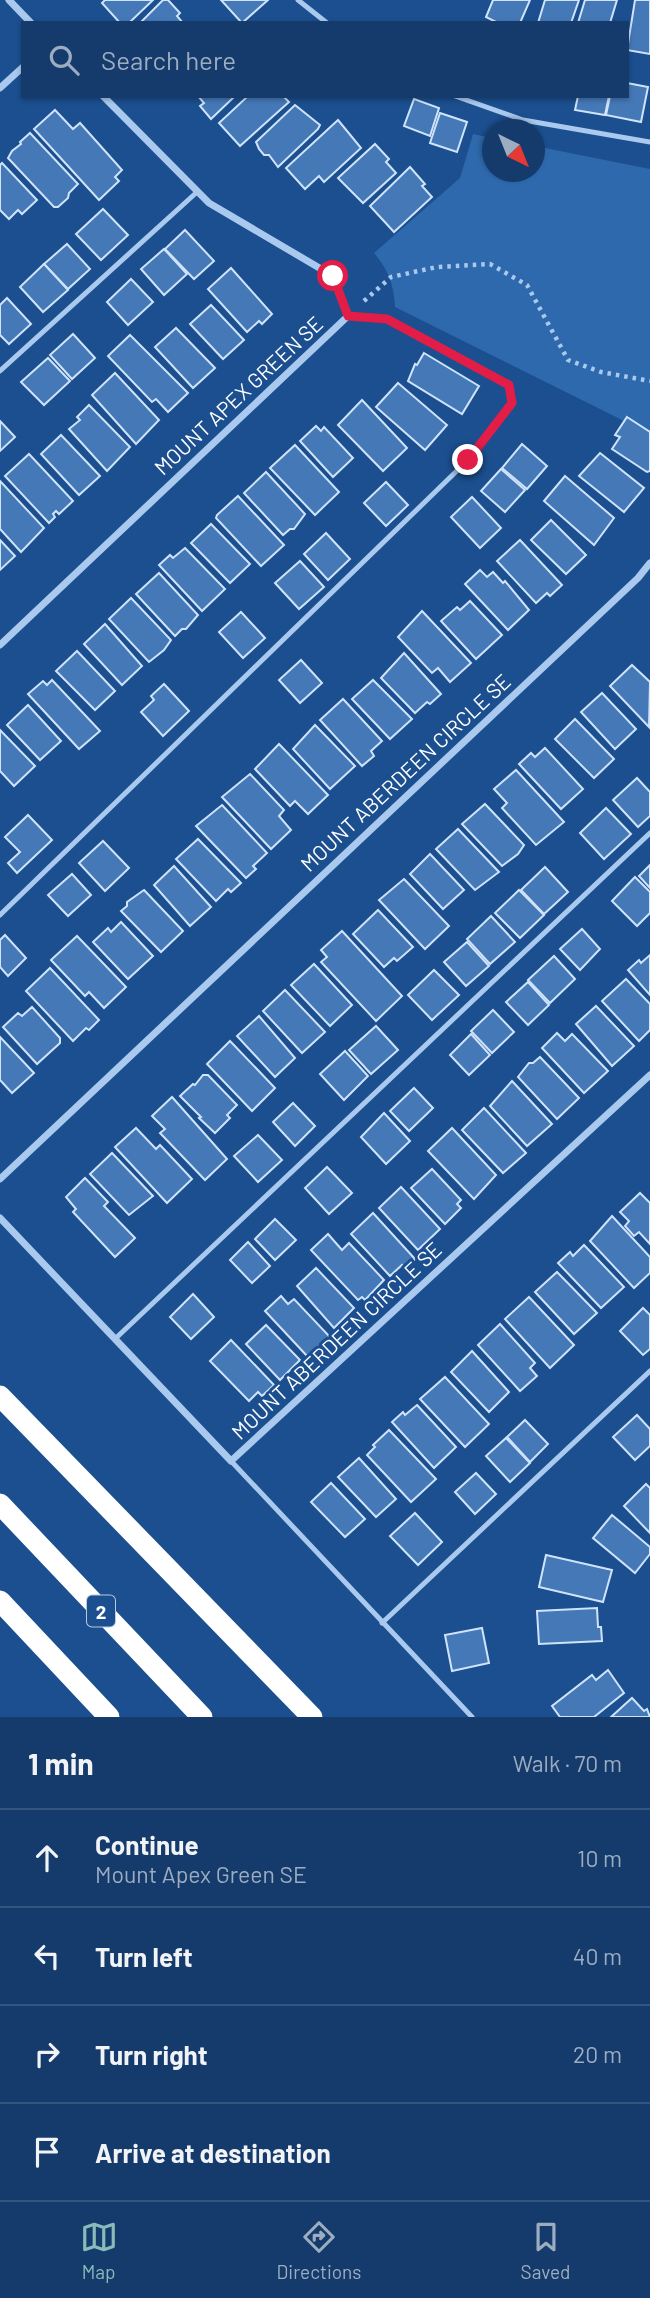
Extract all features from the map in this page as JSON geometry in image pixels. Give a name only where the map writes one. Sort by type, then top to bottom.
[{"type":"highway","points":[[0,1396],[312,1717]]},
{"type":"highway","name":"2","points":[[0,1504],[202,1717]]},
{"type":"highway","points":[[0,1601],[109,1717]]},
{"type":"street","points":[[9,0],[29,21]]},
{"type":"street","points":[[0,88],[21,69]]},
{"type":"street","name":"MOUNT APEX GREEN SE","points":[[0,645],[348,316],[333,276],[209,203],[105,98]]},
{"type":"street","name":"MOUNT ABERDEEN CIRCLE SE","points":[[0,1179],[650,563]]},
{"type":"street","name":"MOUNT ABERDEEN CIRCLE SE","points":[[0,1218],[231,1461],[650,1075]]},
{"type":"lane","points":[[298,0],[324,21]]},
{"type":"lane","points":[[461,98],[523,120],[650,142]]},
{"type":"lane","points":[[0,371],[197,191]]},
{"type":"lane","points":[[0,915],[468,460],[512,403],[509,385],[387,319],[348,316]]},
{"type":"lane","points":[[116,1338],[650,834]]},
{"type":"lane","points":[[382,1623],[650,1371]]},
{"type":"lane","points":[[231,1461],[471,1717]]},
{"type":"path","points":[[348,316],[391,276],[437,267],[490,264],[527,285],[568,360],[601,372],[650,381]]},
{"type":"shaded area","points":[[473,134],[482,136],[482,182],[545,182],[545,148],[650,169],[650,434],[395,307],[389,278],[374,253],[460,178]]},
{"type":"building","points":[[105,0],[153,0],[131,21],[118,21],[102,3]]},
{"type":"building","points":[[163,0],[168,0],[180,13],[177,16],[181,21],[142,21]]},
{"type":"building","points":[[221,0],[268,0],[244,21],[240,21]]},
{"type":"building","points":[[493,0],[530,0],[521,21],[494,21],[486,17]]},
{"type":"building","points":[[545,0],[579,0],[572,21],[539,21]]},
{"type":"building","points":[[585,0],[617,0],[611,21],[579,21]]},
{"type":"building","points":[[635,0],[650,0],[650,54],[629,50]]},
{"type":"building","points":[[629,83],[648,87],[641,122],[606,115],[610,98],[629,98]]},
{"type":"building","points":[[200,98],[233,98],[211,119],[200,106],[204,103]]},
{"type":"building","points":[[246,98],[285,98],[289,102],[240,146],[219,123]]},
{"type":"building","points":[[578,98],[609,98],[605,115],[575,110]]},
{"type":"building","points":[[414,99],[439,108],[430,136],[404,126]]},
{"type":"building","points":[[295,105],[320,125],[278,167],[269,155],[264,155],[256,142]]},
{"type":"building","points":[[55,110],[73,129],[80,123],[122,170],[115,177],[119,181],[99,200],[34,129]]},
{"type":"building","points":[[440,113],[467,122],[457,152],[430,143]]},
{"type":"building","points":[[338,120],[361,148],[324,182],[319,176],[305,189],[286,168]]},
{"type":"building","points":[[30,133],[78,184],[58,207],[54,207],[8,158]]},
{"type":"building","points":[[375,144],[389,159],[386,162],[396,173],[363,203],[338,178]]},
{"type":"building","points":[[2,163],[37,200],[22,214],[18,210],[9,219],[0,210]]},
{"type":"building","points":[[410,167],[432,197],[394,232],[370,206]]},
{"type":"building","points":[[103,209],[128,235],[101,260],[76,234]]},
{"type":"building","points":[[185,230],[214,261],[194,279],[165,249]]},
{"type":"building","points":[[67,244],[90,269],[68,289],[44,264]]},
{"type":"building","points":[[164,249],[187,274],[164,295],[141,269]]},
{"type":"building","points":[[44,264],[68,290],[43,312],[20,287]]},
{"type":"building","points":[[231,268],[272,314],[262,324],[259,321],[247,332],[208,289]]},
{"type":"building","points":[[131,279],[153,302],[128,325],[107,302]]},
{"type":"building","points":[[7,298],[31,324],[9,344],[0,335],[0,305]]},
{"type":"building","points":[[211,305],[244,340],[223,359],[190,324]]},
{"type":"building","points":[[176,328],[215,368],[193,388],[155,347]]},
{"type":"building","points":[[73,334],[95,358],[72,379],[50,355]]},
{"type":"building","points":[[130,335],[188,393],[168,412],[156,399],[152,402],[108,356]]},
{"type":"building","points":[[424,353],[479,386],[462,414],[408,381],[415,364],[417,365]]},
{"type":"building","points":[[48,358],[70,381],[44,405],[21,382]]},
{"type":"building","points":[[115,373],[159,420],[136,444],[92,395]]},
{"type":"building","points":[[398,383],[447,425],[425,450],[376,407]]},
{"type":"building","points":[[362,400],[407,448],[383,471],[338,425]]},
{"type":"building","points":[[89,405],[130,447],[107,471],[69,429],[80,420],[77,417]]},
{"type":"building","points":[[627,417],[650,432],[650,471],[647,472],[612,449],[620,437],[615,435]]},
{"type":"building","points":[[0,421],[15,437],[0,451]]},
{"type":"building","points":[[316,426],[321,431],[324,427],[353,458],[333,477],[300,441]]},
{"type":"building","points":[[61,435],[100,476],[79,495],[41,454]]},
{"type":"building","points":[[522,444],[547,466],[527,489],[502,468]]},
{"type":"building","points":[[295,445],[339,492],[315,515],[270,468]]},
{"type":"building","points":[[600,453],[644,488],[624,512],[579,476]]},
{"type":"building","points":[[29,454],[73,501],[59,514],[56,511],[53,514],[55,517],[49,523],[5,476]]},
{"type":"building","points":[[501,469],[525,490],[505,512],[481,491]]},
{"type":"building","points":[[266,472],[305,514],[294,529],[283,535],[244,493]]},
{"type":"building","points":[[565,476],[614,518],[594,545],[544,501]]},
{"type":"building","points":[[0,481],[44,528],[21,552],[0,529]]},
{"type":"building","points":[[386,482],[408,505],[386,526],[364,503]]},
{"type":"building","points":[[238,496],[284,545],[261,566],[216,518]]},
{"type":"building","points":[[472,497],[501,528],[480,548],[451,517]]},
{"type":"building","points":[[551,520],[586,555],[566,574],[531,540]]},
{"type":"building","points":[[211,524],[250,564],[230,583],[191,543]]},
{"type":"building","points":[[326,533],[350,559],[328,580],[304,554]]},
{"type":"building","points":[[0,540],[15,556],[0,570]]},
{"type":"building","points":[[520,540],[562,585],[550,596],[547,593],[536,603],[497,561]]},
{"type":"building","points":[[185,548],[225,589],[202,611],[159,565],[170,555],[173,558]]},
{"type":"building","points":[[300,561],[324,587],[299,609],[275,583]]},
{"type":"building","points":[[480,570],[487,577],[493,572],[503,583],[505,581],[529,610],[508,630],[465,584]]},
{"type":"building","points":[[159,573],[198,615],[186,629],[182,629],[175,636],[136,594]]},
{"type":"building","points":[[131,598],[171,640],[164,650],[149,662],[109,619]]},
{"type":"building","points":[[470,601],[502,635],[476,659],[441,621],[457,607],[460,610]]},
{"type":"building","points":[[422,611],[471,663],[450,682],[438,668],[432,673],[398,637]]},
{"type":"building","points":[[241,612],[265,638],[243,658],[219,632]]},
{"type":"building","points":[[105,624],[142,666],[122,685],[84,644]]},
{"type":"building","points":[[77,651],[115,691],[95,710],[56,671]]},
{"type":"building","points":[[404,653],[441,694],[415,713],[381,678]]},
{"type":"building","points":[[301,660],[322,683],[300,703],[279,680]]},
{"type":"building","points":[[632,665],[650,682],[649,727],[610,686]]},
{"type":"building","points":[[52,680],[100,731],[79,749],[28,694],[43,681],[47,685]]},
{"type":"building","points":[[373,680],[412,719],[390,739],[352,699]]},
{"type":"building","points":[[164,684],[189,711],[163,736],[141,712],[154,700],[151,696]]},
{"type":"building","points":[[602,693],[636,729],[615,749],[581,712]]},
{"type":"building","points":[[343,699],[382,741],[371,751],[374,756],[362,766],[320,720]]},
{"type":"building","points":[[28,705],[61,741],[40,760],[7,725]]},
{"type":"building","points":[[575,719],[614,759],[594,778],[555,739]]},
{"type":"building","points":[[315,725],[355,766],[330,789],[293,749]]},
{"type":"building","points":[[0,730],[35,766],[14,786],[0,771]]},
{"type":"building","points":[[279,744],[328,795],[308,814],[295,801],[290,806],[255,769]]},
{"type":"building","points":[[545,748],[583,789],[561,809],[519,764],[531,753],[535,757]]},
{"type":"building","points":[[516,770],[564,822],[536,845],[502,808],[507,803],[494,789]]},
{"type":"building","points":[[250,774],[284,810],[279,816],[291,830],[271,849],[222,797]]},
{"type":"building","points":[[637,778],[650,792],[650,816],[638,827],[613,800]]},
{"type":"building","points":[[485,804],[524,845],[518,854],[502,866],[462,824]]},
{"type":"building","points":[[222,805],[267,853],[253,866],[256,869],[246,878],[196,826]]},
{"type":"building","points":[[606,808],[631,834],[604,859],[580,833]]},
{"type":"building","points":[[28,815],[52,840],[17,873],[8,863],[20,852],[5,837]]},
{"type":"building","points":[[458,829],[499,872],[475,890],[436,849]]},
{"type":"building","points":[[198,839],[241,883],[231,892],[228,889],[216,901],[176,859]]},
{"type":"building","points":[[103,841],[129,868],[105,891],[79,863]]},
{"type":"building","points":[[430,854],[464,890],[443,909],[410,874]]},
{"type":"building","points":[[650,865],[650,888],[639,876]]},
{"type":"building","points":[[174,866],[211,907],[190,926],[154,885]]},
{"type":"building","points":[[545,867],[568,892],[544,914],[521,890]]},
{"type":"building","points":[[72,874],[91,895],[68,916],[48,895]]},
{"type":"building","points":[[635,877],[650,892],[650,913],[637,926],[612,901]]},
{"type":"building","points":[[404,879],[449,926],[425,949],[379,900]]},
{"type":"building","points":[[144,890],[183,931],[161,952],[121,911],[127,906],[127,902]]},
{"type":"building","points":[[519,890],[544,915],[520,938],[495,913]]},
{"type":"building","points":[[378,910],[413,947],[397,961],[394,958],[384,967],[353,934]]},
{"type":"building","points":[[491,916],[515,942],[490,964],[467,939]]},
{"type":"building","points":[[121,922],[153,956],[128,979],[93,942],[108,928],[111,932]]},
{"type":"building","points":[[582,929],[600,949],[580,970],[560,949]]},
{"type":"building","points":[[342,931],[402,996],[376,1021],[321,962],[327,957],[321,950]]},
{"type":"building","points":[[5,935],[26,958],[8,976],[0,967],[0,940]]},
{"type":"building","points":[[77,936],[126,987],[104,1008],[89,992],[85,996],[51,960]]},
{"type":"building","points":[[467,942],[489,966],[466,986],[444,962]]},
{"type":"building","points":[[650,955],[650,995],[628,970]]},
{"type":"building","points":[[554,956],[575,979],[550,1003],[528,980]]},
{"type":"building","points":[[314,964],[352,1005],[330,1026],[291,985]]},
{"type":"building","points":[[50,968],[99,1020],[73,1041],[26,991]]},
{"type":"building","points":[[434,970],[459,995],[432,1020],[408,995]]},
{"type":"building","points":[[626,979],[650,1004],[650,1030],[639,1041],[602,1001]]},
{"type":"building","points":[[528,982],[549,1005],[528,1025],[506,1002]]},
{"type":"building","points":[[285,990],[325,1032],[302,1053],[263,1011]]},
{"type":"building","points":[[596,1006],[634,1046],[612,1066],[576,1024]]},
{"type":"building","points":[[32,1007],[60,1038],[60,1043],[37,1064],[3,1027],[18,1013],[22,1016]]},
{"type":"building","points":[[493,1010],[514,1032],[492,1053],[471,1031]]},
{"type":"building","points":[[259,1016],[295,1058],[275,1077],[237,1036]]},
{"type":"building","points":[[376,1026],[398,1050],[371,1074],[349,1050]]},
{"type":"building","points":[[557,1033],[565,1041],[572,1034],[608,1071],[584,1093],[542,1048]]},
{"type":"building","points":[[471,1034],[490,1055],[469,1075],[450,1055]]},
{"type":"building","points":[[0,1037],[34,1073],[12,1093],[0,1080]]},
{"type":"building","points":[[230,1041],[275,1088],[252,1111],[207,1064]]},
{"type":"building","points":[[345,1051],[368,1076],[344,1100],[320,1074]]},
{"type":"building","points":[[540,1057],[579,1098],[557,1119],[518,1077],[529,1063]]},
{"type":"building","points":[[203,1075],[208,1075],[237,1105],[227,1115],[230,1118],[215,1133],[180,1096]]},
{"type":"building","points":[[512,1081],[552,1124],[527,1146],[490,1106]]},
{"type":"building","points":[[414,1088],[433,1108],[409,1131],[390,1111]]},
{"type":"building","points":[[172,1097],[227,1159],[205,1180],[160,1133],[165,1129],[152,1116]]},
{"type":"building","points":[[293,1103],[315,1126],[295,1146],[273,1122]]},
{"type":"building","points":[[484,1108],[526,1153],[503,1173],[462,1130]]},
{"type":"building","points":[[384,1113],[410,1141],[386,1164],[361,1137]]},
{"type":"building","points":[[136,1128],[156,1149],[160,1145],[192,1179],[167,1203],[115,1147]]},
{"type":"building","points":[[452,1128],[496,1175],[474,1199],[428,1151]]},
{"type":"building","points":[[258,1135],[282,1160],[258,1182],[234,1156]]},
{"type":"building","points":[[112,1153],[153,1196],[129,1215],[90,1174]]},
{"type":"building","points":[[327,1167],[352,1193],[329,1214],[305,1188]]},
{"type":"building","points":[[432,1169],[461,1200],[457,1204],[461,1208],[445,1224],[411,1188]]},
{"type":"building","points":[[85,1178],[108,1202],[104,1206],[135,1238],[115,1257],[73,1212],[76,1209],[66,1197]]},
{"type":"building","points":[[401,1187],[440,1229],[418,1250],[379,1208]]},
{"type":"building","points":[[640,1193],[650,1203],[650,1244],[639,1232],[634,1236],[625,1226],[629,1221],[620,1212]]},
{"type":"building","points":[[373,1213],[415,1259],[405,1268],[402,1265],[390,1276],[351,1234]]},
{"type":"building","points":[[612,1216],[650,1257],[650,1273],[634,1288],[590,1241]]},
{"type":"building","points":[[275,1219],[296,1240],[275,1260],[255,1239]]},
{"type":"building","points":[[328,1234],[342,1250],[349,1243],[384,1280],[365,1300],[362,1297],[358,1300],[311,1250]]},
{"type":"building","points":[[248,1242],[270,1266],[252,1283],[230,1260]]},
{"type":"building","points":[[584,1245],[624,1287],[601,1308],[558,1263],[570,1252],[573,1256]]},
{"type":"building","points":[[316,1268],[354,1308],[334,1328],[297,1286]]},
{"type":"building","points":[[557,1272],[597,1313],[574,1334],[535,1292]]},
{"type":"building","points":[[193,1294],[214,1317],[191,1339],[170,1317]]},
{"type":"building","points":[[281,1296],[288,1304],[294,1299],[330,1337],[320,1350],[308,1357],[265,1311]]},
{"type":"building","points":[[529,1297],[574,1345],[550,1368],[505,1319]]},
{"type":"building","points":[[643,1308],[650,1315],[650,1349],[643,1355],[620,1331]]},
{"type":"building","points":[[500,1324],[535,1363],[530,1368],[537,1376],[520,1391],[478,1345]]},
{"type":"building","points":[[266,1325],[300,1360],[280,1380],[246,1344]]},
{"type":"building","points":[[231,1340],[274,1385],[262,1396],[258,1392],[249,1401],[210,1361]]},
{"type":"building","points":[[472,1351],[509,1392],[489,1412],[451,1372]]},
{"type":"building","points":[[445,1377],[489,1424],[465,1447],[420,1399]]},
{"type":"building","points":[[417,1405],[456,1447],[434,1468],[392,1422]]},
{"type":"building","points":[[637,1415],[650,1429],[650,1446],[635,1460],[613,1437]]},
{"type":"building","points":[[525,1420],[548,1444],[530,1462],[507,1437]]},
{"type":"building","points":[[389,1430],[436,1479],[411,1502],[367,1455],[375,1447],[373,1445]]},
{"type":"building","points":[[506,1438],[530,1463],[510,1482],[486,1456]]},
{"type":"building","points":[[359,1458],[396,1499],[376,1517],[338,1477]]},
{"type":"building","points":[[476,1473],[496,1494],[475,1514],[455,1492]]},
{"type":"building","points":[[331,1483],[365,1519],[345,1537],[311,1502]]},
{"type":"building","points":[[646,1484],[650,1488],[650,1533],[624,1506]]},
{"type":"building","points":[[415,1513],[442,1542],[418,1565],[390,1536]]},
{"type":"building","points":[[612,1515],[650,1547],[650,1554],[635,1573],[593,1538]]},
{"type":"building","points":[[546,1555],[612,1570],[603,1602],[539,1587]]},
{"type":"building","points":[[597,1608],[602,1641],[539,1644],[537,1611]]},
{"type":"building","points":[[482,1628],[489,1663],[452,1671],[445,1635]]},
{"type":"building","points":[[608,1670],[624,1693],[594,1717],[560,1717],[552,1706],[592,1675],[596,1680]]},
{"type":"building","points":[[632,1698],[644,1711],[647,1709],[650,1717],[611,1717]]},
{"type":"route","points":[[333,276],[348,316],[387,319],[509,385],[512,403],[468,460]]}]
